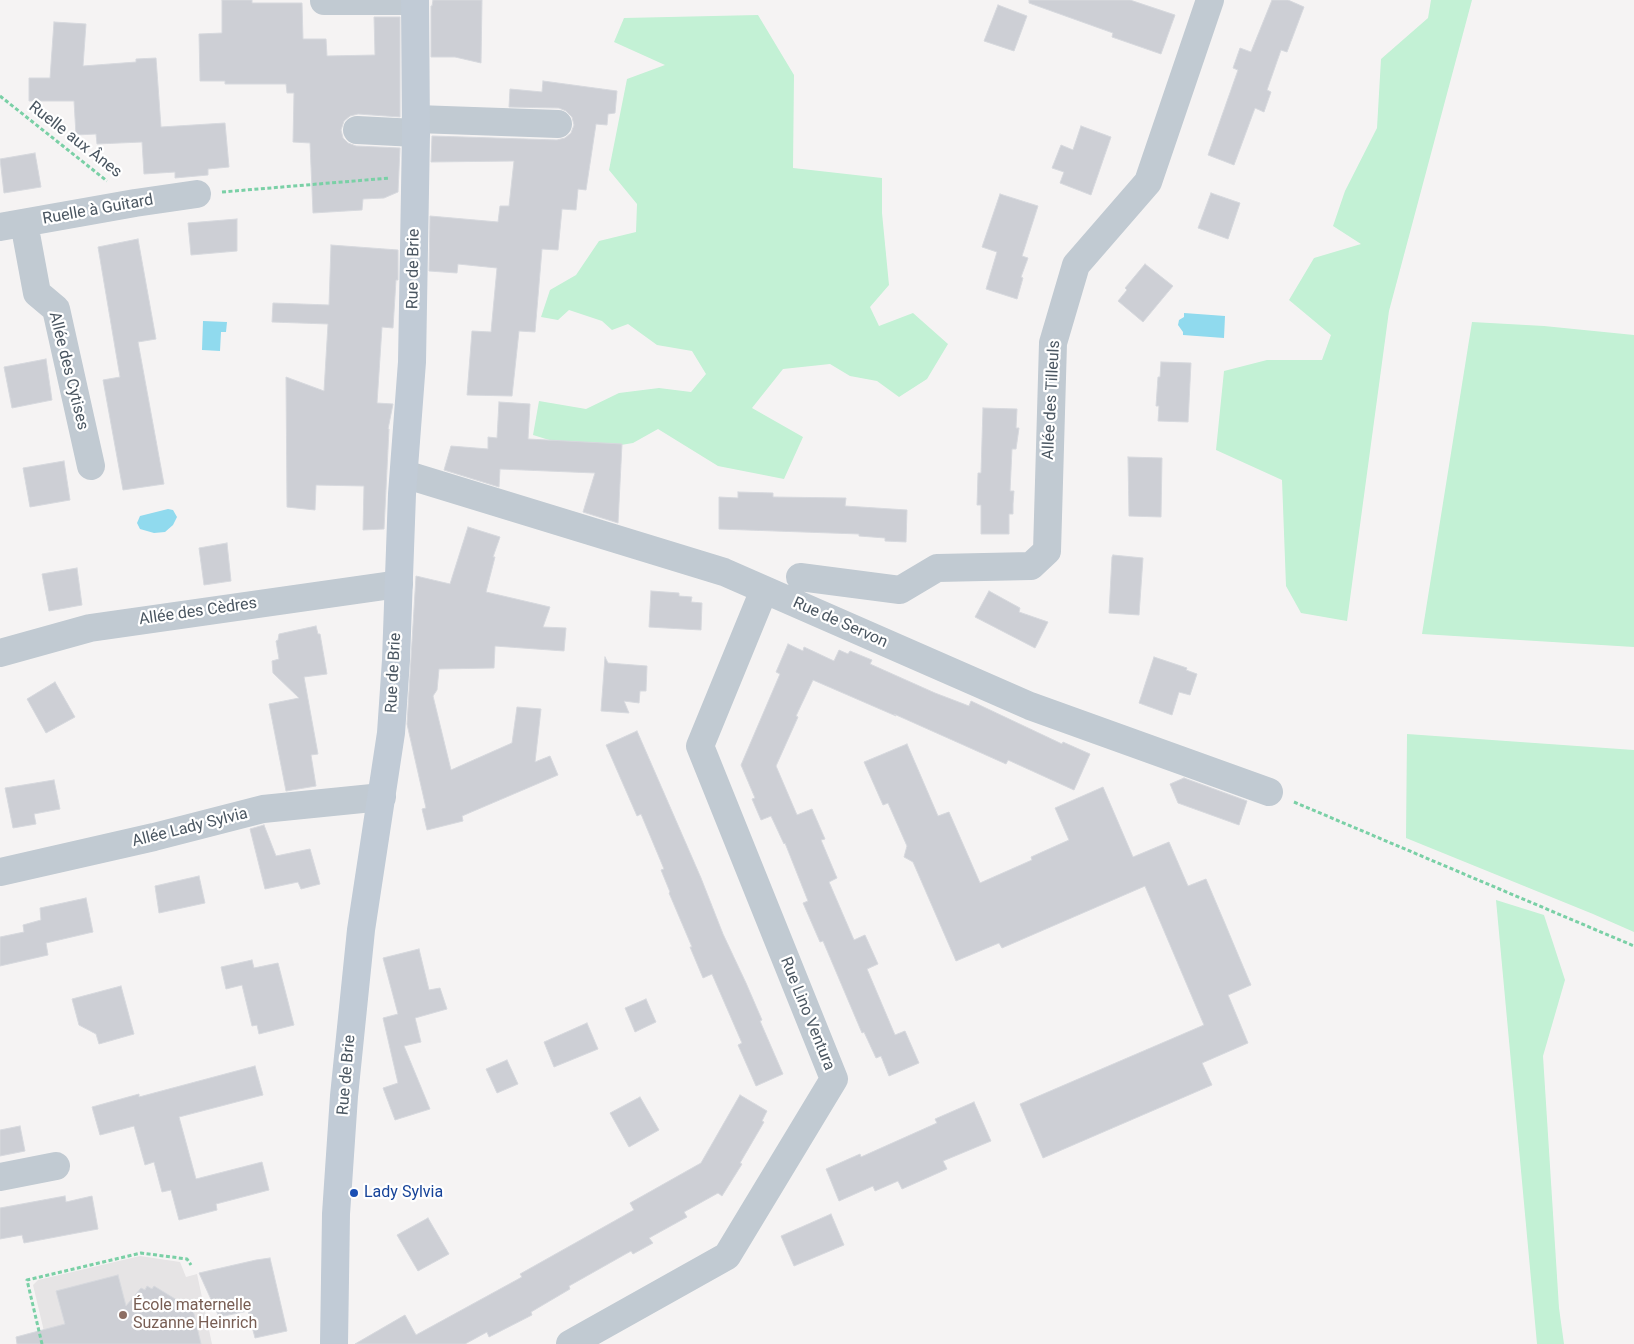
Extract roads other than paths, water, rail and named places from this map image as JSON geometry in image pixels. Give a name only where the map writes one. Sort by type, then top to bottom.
[{"type":"street","name":"Allée des Tilleuls","points":[[800,577],[900,590],[937,568],[1031,566],[1047,551],[1052,343],[1076,265],[1148,182],[1210,0]]},
{"type":"street","points":[[324,1],[415,1]]},
{"type":"street","name":"Rue de Brie","points":[[334,1344],[336,1222],[344,1096],[361,930],[391,733],[404,474],[412,362],[417,126],[415,1]]},
{"type":"street","points":[[357,130],[417,126],[558,124]]},
{"type":"street","name":"Ruelle à Guitard","points":[[12,225],[197,194]]},
{"type":"street","name":"Allée des Cytises","points":[[12,225],[37,292],[56,309],[91,466]]},
{"type":"street","name":"Rue de Servon","points":[[404,474],[724,572],[1030,706],[1269,792]]},
{"type":"street","name":"Allée des Cèdres","points":[[0,653],[90,628],[399,584]]},
{"type":"street","name":"Rue Lino Ventura","points":[[570,1344],[727,1256],[834,1079],[700,746],[764,590]]},
{"type":"street","name":"Allée Lady Sylvia","points":[[0,872],[154,837],[263,809],[382,797]]},
{"type":"street","points":[[0,1177],[56,1166]]},
{"type":"water","points":[[1184,313],[1225,316],[1224,338],[1183,335],[1178,325],[1179,320],[1184,317]]},
{"type":"water","points":[[203,321],[227,322],[226,332],[221,332],[220,351],[202,350]]},
{"type":"water","points":[[168,509],[173,510],[177,517],[173,525],[165,532],[154,533],[140,529],[137,523],[140,516]]},
{"type":"place","name":"Lady Sylvia","points":[[354,1193]]},
{"type":"place","name":"École maternelle Suzanne Heinrich","points":[[123,1315]]}]
